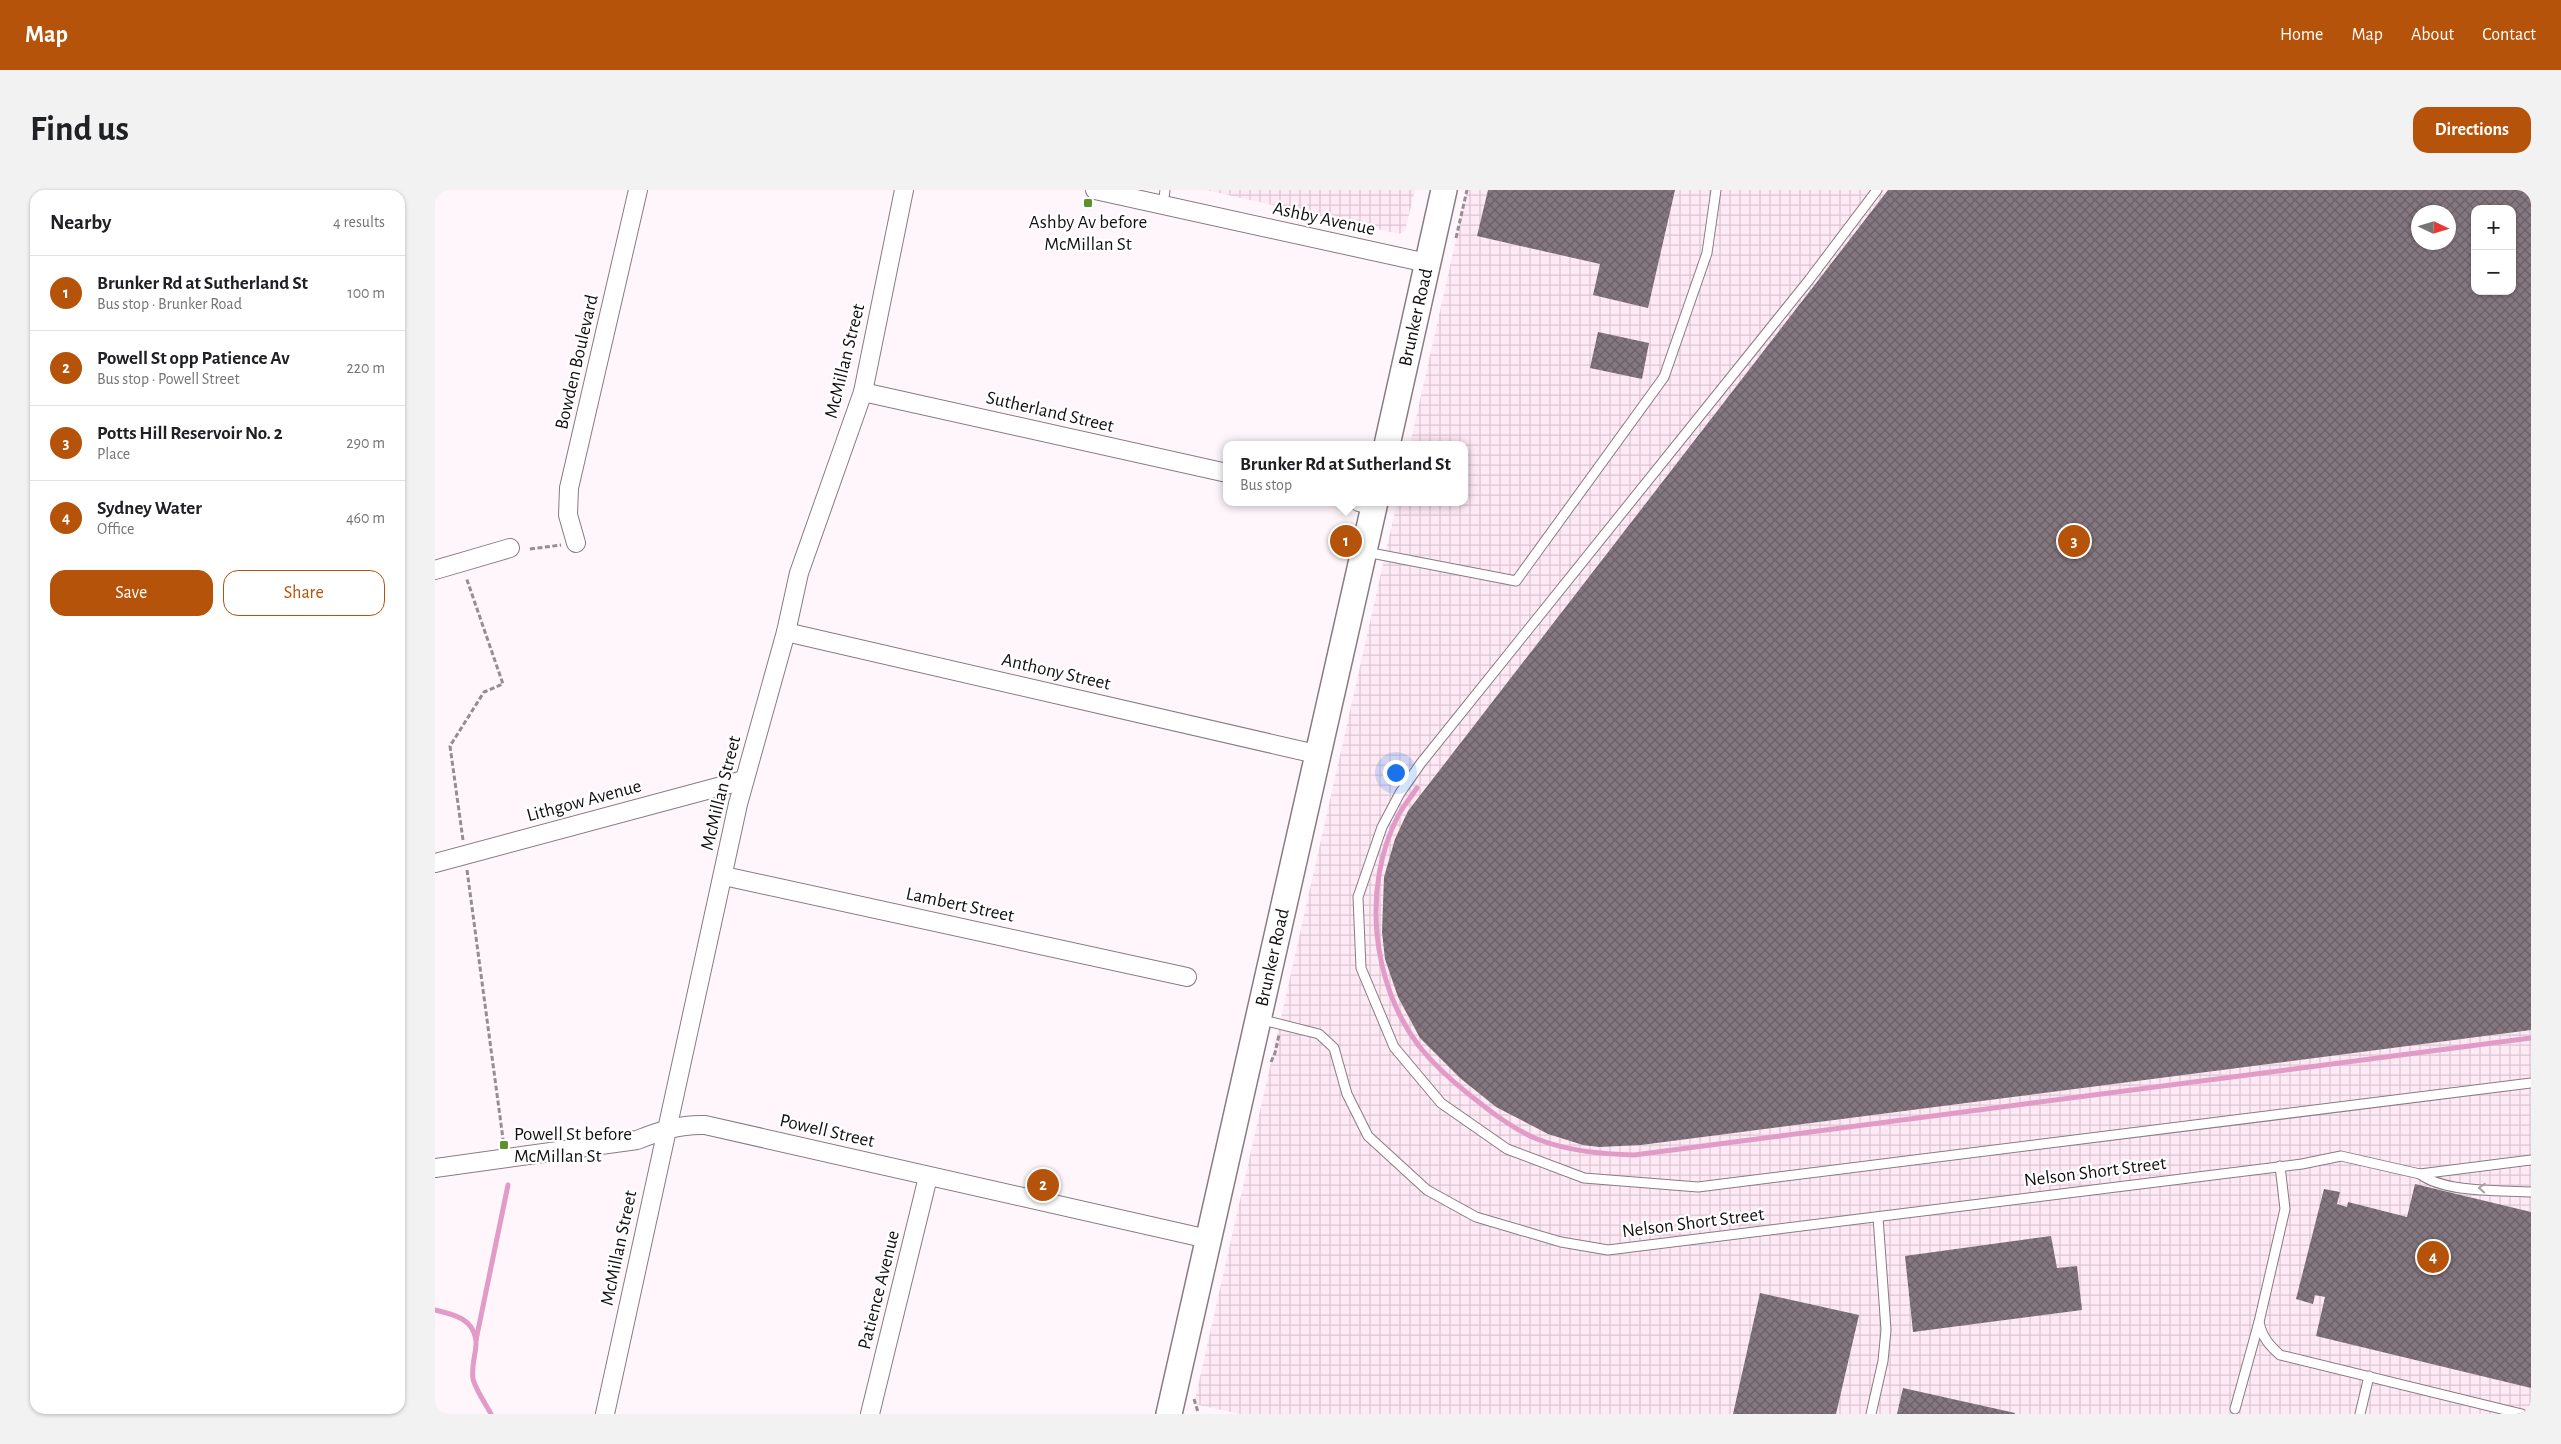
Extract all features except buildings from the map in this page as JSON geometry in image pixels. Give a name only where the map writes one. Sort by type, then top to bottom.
[{"type":"main road","name":"Brunker Road","points":[[1388,441],[1444,190]]},
{"type":"main road","name":"Brunker Road","points":[[1173,1412],[1208,1239],[1363,552],[1369,506]]},
{"type":"street","name":"Bowden Boulevard","points":[[576,543],[568,515],[569,488],[638,190]]},
{"type":"street","name":"McMillan Street","points":[[605,1414],[744,780],[786,632],[799,574],[863,392],[904,190]]},
{"type":"street","name":"Ashby Avenue","points":[[1095,190],[1164,197],[1427,263]]},
{"type":"street","name":"Sutherland Street","points":[[863,392],[1223,472]]},
{"type":"street","points":[[435,570],[511,548]]},
{"type":"street","name":"Anthony Street","points":[[786,632],[1317,754]]},
{"type":"street","name":"Lithgow Avenue","points":[[435,863],[744,780]]},
{"type":"street","name":"Lambert Street","points":[[724,876],[1187,977]]},
{"type":"street","name":"Powell Street","points":[[435,1168],[637,1140],[667,1129],[688,1124],[705,1125],[1208,1239]]},
{"type":"street","name":"Patience Avenue","points":[[870,1414],[928,1177]]},
{"type":"lane","points":[[1363,552],[1516,581],[1664,376],[1707,252],[1716,190]]},
{"type":"lane","points":[[1877,190],[1809,280],[1421,763],[1389,812],[1358,897],[1361,968],[1394,1047],[1441,1103],[1507,1149],[1584,1178],[1698,1187],[2531,1083]]},
{"type":"lane","name":"Nelson Short Street","points":[[1259,1019],[1319,1034],[1334,1048],[1347,1094],[1368,1136],[1427,1190],[1475,1217],[1561,1242],[1608,1250],[2280,1166],[2341,1156],[2420,1174]]},
{"type":"lane","points":[[2420,1174],[2531,1160]]},
{"type":"lane","points":[[2235,1409],[2259,1322],[2285,1209],[2280,1166]]},
{"type":"lane","points":[[2420,1174],[2430,1182],[2448,1186],[2531,1192]]},
{"type":"lane","points":[[1871,1414],[1883,1361],[1886,1330],[1878,1217]]},
{"type":"lane","points":[[2259,1322],[2265,1341],[2280,1355],[2522,1414]]},
{"type":"lane","points":[[2360,1414],[2369,1376]]},
{"type":"path","points":[[530,549],[576,543]]},
{"type":"shaded area","points":[[1206,190],[1415,190],[1405,231],[1399,234]]},
{"type":"shaded area","points":[[1467,190],[2531,190],[2531,1414],[1239,1414],[1194,1404],[1396,506],[1468,506],[1468,441],[1411,441]]},
{"type":"waterway","points":[[1417,788],[1398,816],[1387,843],[1379,873],[1376,903],[1377,934],[1382,964],[1390,993],[1403,1021],[1419,1046],[1450,1079],[1486,1108],[1528,1135],[1573,1149],[1597,1153],[1634,1155],[2531,1038]]},
{"type":"waterway","points":[[476,1340],[508,1185]]},
{"type":"waterway","points":[[435,1310],[461,1318],[471,1327],[476,1340],[473,1379],[491,1414]]},
{"type":"place","name":"Ashby Av before McMillan St","points":[[1088,203]]},
{"type":"place","name":"Brunker Rd at Sutherland St","points":[[1346,541]]},
{"type":"place","name":"Potts Hill Reservoir No. 2","points":[[2074,541]]},
{"type":"place","name":"Powell St before McMillan St","points":[[504,1145]]},
{"type":"place","name":"Powell St opp Patience Av","points":[[1043,1185]]},
{"type":"place","name":"Sydney Water","points":[[2433,1257]]}]
